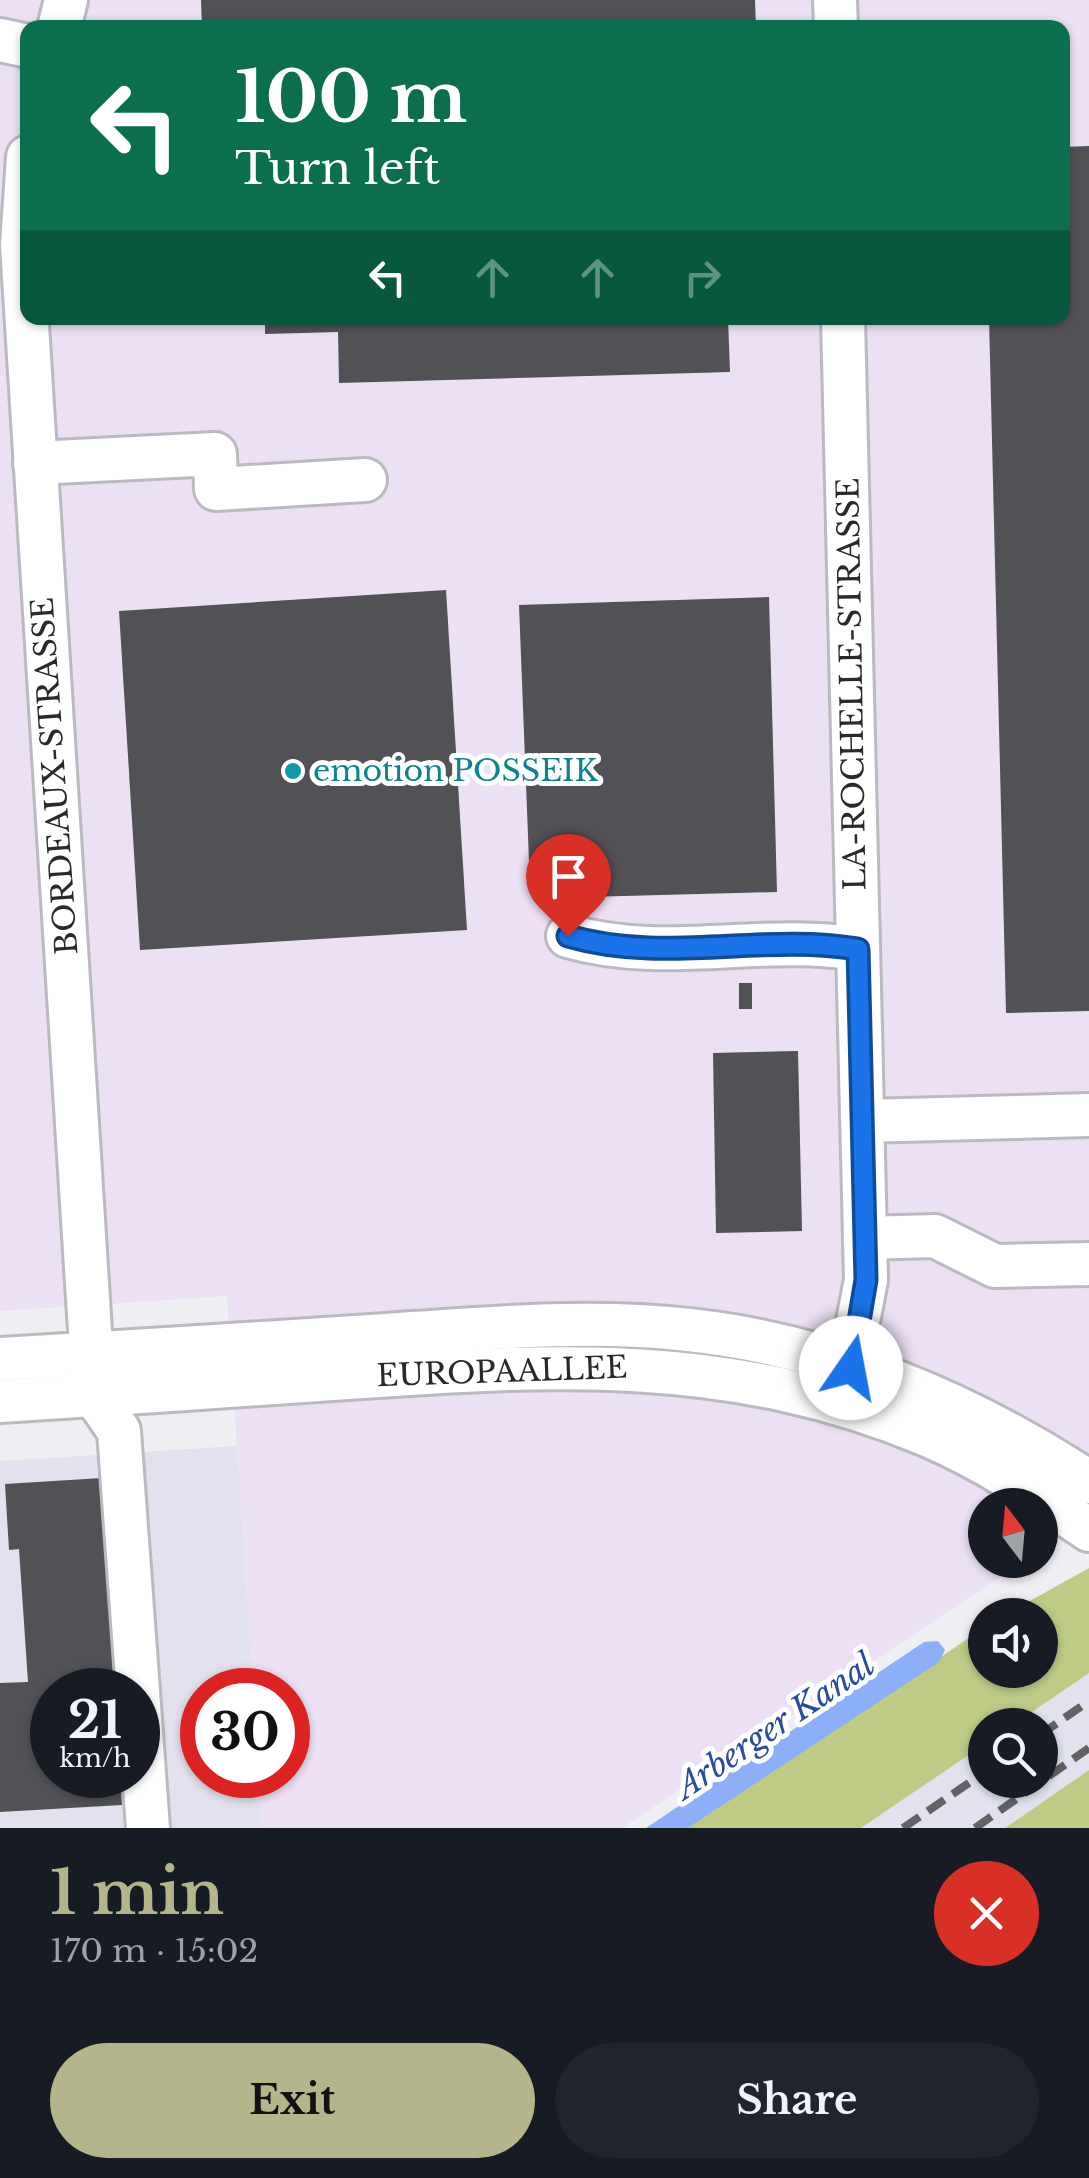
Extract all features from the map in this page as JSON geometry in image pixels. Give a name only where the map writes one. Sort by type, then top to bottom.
[{"type":"street","name":"BORDEAUX-STRASSE","points":[[17,184],[13,302],[35,463],[93,1374]]},
{"type":"street","name":"LA-ROCHELLE-STRASSE","points":[[843,325],[865,1238],[864,1306],[846,1387]]},
{"type":"street","points":[[35,463],[215,454],[216,489],[365,480]]},
{"type":"street","points":[[568,936],[593,943],[686,951],[815,942],[858,949]]},
{"type":"street","points":[[863,1121],[1089,1114]]},
{"type":"street","points":[[865,1238],[935,1236],[995,1266],[1089,1264]]},
{"type":"street","name":"EUROPAALLEE","points":[[0,1401],[93,1374],[541,1325],[616,1324],[709,1333],[793,1349],[846,1387],[1028,1489],[1089,1530]]},
{"type":"street","name":"EUROPAALLEE","points":[[0,1360],[93,1374]]},
{"type":"street","points":[[93,1374],[118,1431],[148,1828]]},
{"type":"street","name":"EUROPAALLEE","points":[[846,1387],[926,1392],[1034,1445],[1089,1482]]},
{"type":"shaded area","points":[[0,0],[1089,0],[1089,1519],[1058,1539],[1058,1488],[968,1488],[968,1578],[999,1578],[622,1828],[262,1828],[260,1798],[310,1798],[310,1668],[252,1668],[227,1296],[0,1311]]},
{"type":"shaded area","points":[[237,1446],[252,1668],[180,1668],[180,1798],[260,1798],[262,1828],[0,1828],[0,1461]]},
{"type":"shaded area","points":[[1089,1673],[1089,1770],[1058,1791],[1058,1708],[1038,1708]]},
{"type":"shaded area","points":[[968,1756],[968,1798],[1048,1798],[1005,1828],[861,1828]]},
{"type":"green space","points":[[1089,1568],[1089,1673],[1038,1708],[968,1708],[968,1756],[861,1828],[688,1828],[968,1639],[968,1688],[1058,1688],[1058,1598],[1035,1598]]},
{"type":"green space","points":[[1089,1770],[1089,1828],[1005,1828],[1048,1798],[1058,1798],[1058,1791]]},
{"type":"water","points":[[938,1641],[945,1650],[939,1662],[688,1828],[646,1828],[924,1642]]},
{"type":"building","points":[[201,0],[755,0],[756,20],[202,20]]},
{"type":"building","points":[[1089,146],[1089,1011],[1006,1013],[989,325],[1070,325],[1070,147]]},
{"type":"building","points":[[265,325],[728,325],[730,372],[339,383],[338,332],[265,334]]},
{"type":"building","name":"emotion POSSEIK","points":[[446,590],[467,930],[140,950],[119,611]]},
{"type":"building","points":[[769,597],[777,892],[586,897],[586,859],[529,861],[519,605]]},
{"type":"building","points":[[739,983],[752,983],[752,1009],[739,1009]]},
{"type":"building","points":[[798,1051],[802,1231],[716,1233],[713,1053]]},
{"type":"building","points":[[102,1478],[114,1668],[30,1668],[30,1798],[122,1798],[122,1805],[0,1812],[0,1683],[28,1682],[19,1549],[9,1550],[5,1484]]},
{"type":"railway","points":[[1058,1723],[1089,1701]]},
{"type":"railway","points":[[975,1828],[1089,1748]]},
{"type":"railway","points":[[903,1828],[968,1784]]},
{"type":"place","name":"emotion POSSEIK","points":[[293,771]]},
{"type":"route","points":[[568,936],[593,943],[686,951],[815,942],[858,949],[866,1280],[851,1368]]},
{"type":"water label","name":"Arberger Kanal","points":[[775,1726]]}]
